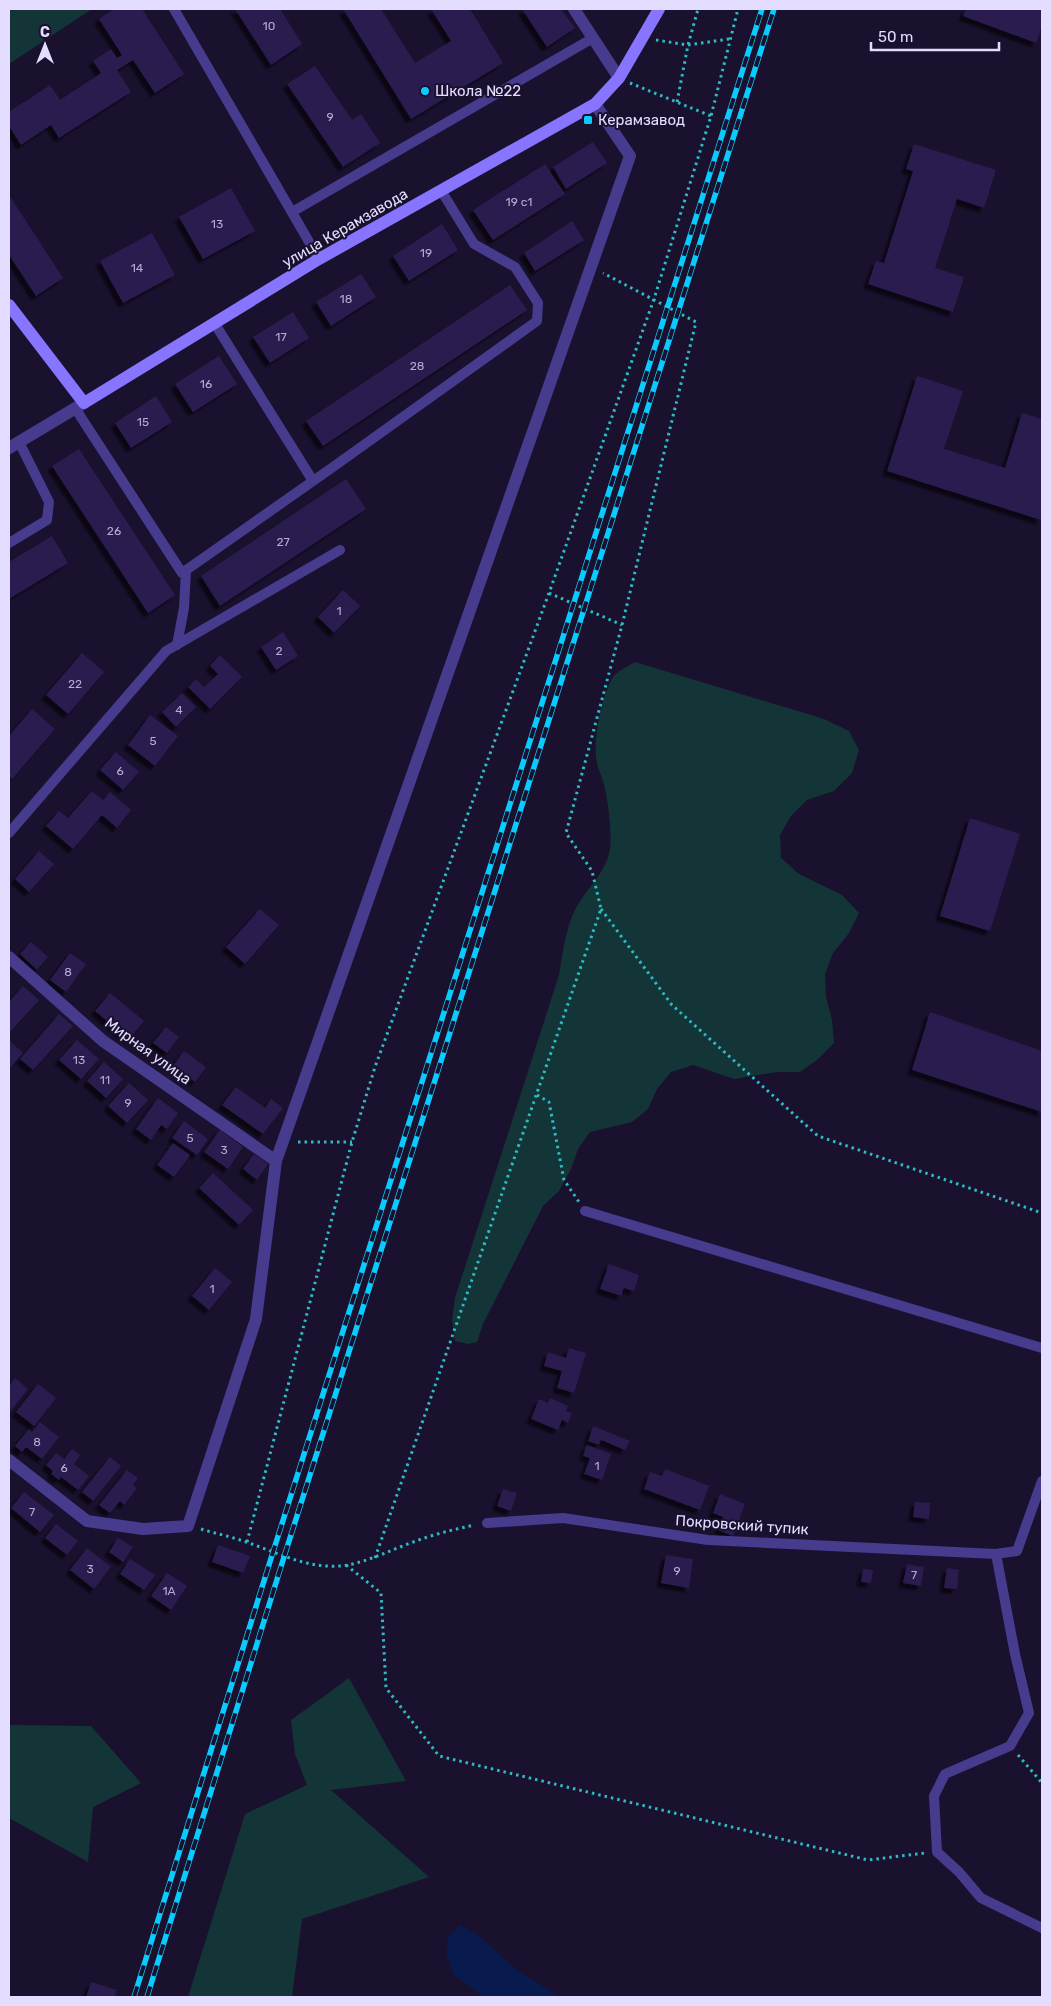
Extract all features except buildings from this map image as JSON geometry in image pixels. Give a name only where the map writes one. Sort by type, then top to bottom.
[{"type":"street","points":[[574,9],[619,78]]},
{"type":"street","name":"улица Керамзавода","points":[[14,445],[319,259],[442,192],[595,104],[619,78],[658,9]]},
{"type":"street","points":[[9,1460],[87,1521],[143,1529],[188,1526],[256,1319],[276,1160],[630,156],[595,104]]},
{"type":"street","points":[[9,306],[79,406]]},
{"type":"street","name":"Мирная улица","points":[[9,957],[103,1041],[276,1160]]},
{"type":"lane","points":[[174,9],[319,259]]},
{"type":"lane","points":[[292,212],[593,38]]},
{"type":"lane","points":[[79,406],[182,573],[537,321],[538,303],[515,267],[474,244],[442,192]]},
{"type":"lane","points":[[215,324],[313,481]]},
{"type":"lane","points":[[9,543],[47,520],[49,502],[14,445]]},
{"type":"lane","points":[[9,833],[166,652],[340,550]]},
{"type":"lane","points":[[177,645],[184,608],[186,570]]},
{"type":"lane","points":[[585,1211],[1042,1348]]},
{"type":"lane","name":"Покровский тупик","points":[[486,1523],[564,1518],[708,1540],[996,1554],[1017,1551],[1042,1481]]},
{"type":"lane","points":[[996,1554],[1015,1654],[1029,1713],[1010,1746],[945,1774],[934,1796],[937,1852],[959,1872],[981,1898],[1042,1928]]},
{"type":"path","points":[[677,102],[688,45],[698,9]]},
{"type":"path","points":[[247,1542],[352,1142],[374,1067],[549,593],[654,299],[711,116],[738,9]]},
{"type":"path","points":[[642,38],[688,45],[729,39]]},
{"type":"path","points":[[619,78],[711,116]]},
{"type":"path","points":[[591,267],[696,322],[622,625],[566,833],[592,871],[601,909],[672,1005],[818,1136],[1042,1213]]},
{"type":"path","points":[[549,593],[622,625]]},
{"type":"path","points":[[375,1558],[601,909]]},
{"type":"path","points":[[537,1095],[549,1102],[564,1180],[585,1211]]},
{"type":"path","points":[[282,1142],[352,1142]]},
{"type":"path","points":[[188,1526],[247,1542],[293,1560],[320,1566],[346,1565],[375,1558],[423,1538],[454,1529],[486,1523]]},
{"type":"path","points":[[346,1565],[381,1593],[386,1688],[440,1756],[868,1860],[937,1852]]},
{"type":"path","points":[[1010,1746],[1042,1783]]},
{"type":"green space","points":[[9,9],[92,9],[9,64]]},
{"type":"green space","points":[[635,662],[824,719],[849,731],[859,750],[852,773],[834,791],[807,800],[791,816],[780,835],[781,858],[799,874],[842,895],[859,913],[849,933],[833,953],[825,974],[826,997],[832,1020],[834,1043],[818,1059],[800,1072],[777,1072],[734,1079],[693,1065],[671,1072],[657,1089],[648,1109],[632,1122],[590,1132],[578,1149],[571,1169],[559,1191],[543,1206],[483,1324],[477,1342],[468,1344],[455,1341],[452,1320],[455,1298],[559,975],[569,924],[580,901],[605,866],[608,858],[610,824],[605,788],[597,763],[597,731],[605,695],[613,677]]},
{"type":"green space","points":[[349,1678],[406,1781],[331,1790],[429,1877],[302,1919],[292,1997],[188,1997],[245,1814],[307,1785],[295,1754],[291,1720]]},
{"type":"green space","points":[[9,1725],[91,1726],[141,1783],[93,1807],[88,1862],[9,1818]]},
{"type":"water","points":[[460,1925],[478,1935],[518,1971],[560,1997],[484,1997],[454,1975],[446,1955],[449,1936]]},
{"type":"railway","points":[[134,1997],[273,1552],[762,9]]},
{"type":"railway","points":[[147,1997],[284,1557],[774,9]]},
{"type":"place","name":"Школа №22","points":[[425,91]]},
{"type":"place","name":"Керамзавод","points":[[588,120]]}]
